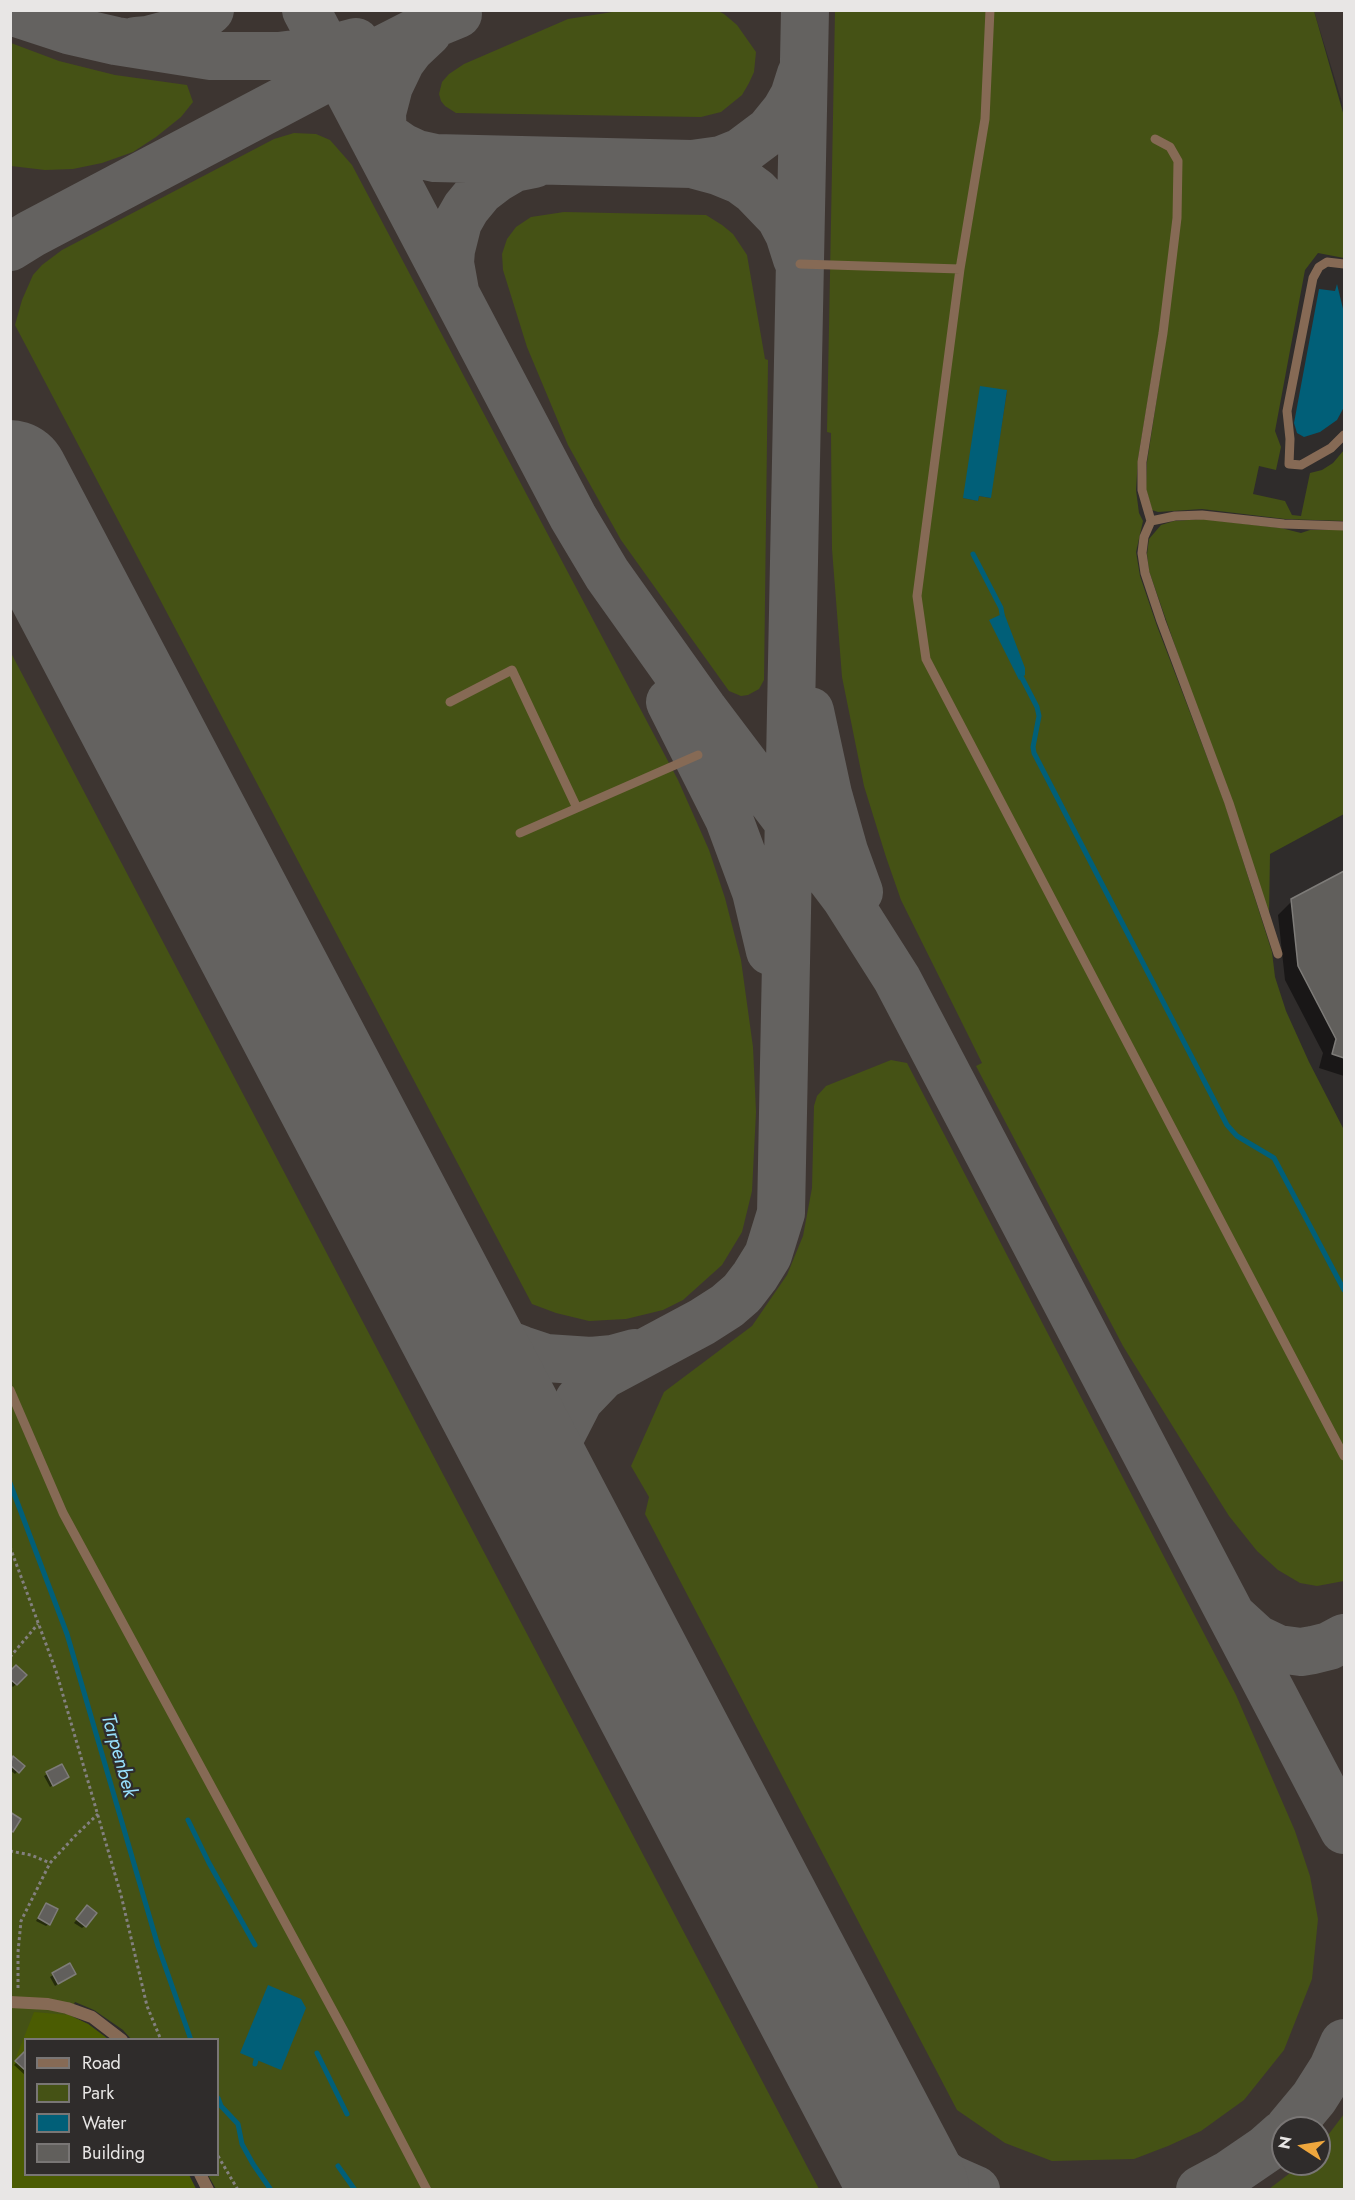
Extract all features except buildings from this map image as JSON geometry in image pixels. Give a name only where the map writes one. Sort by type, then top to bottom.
[{"type":"street","points":[[14,2002],[48,2004],[67,2008],[92,2017],[119,2038]]},
{"type":"street","points":[[201,2176],[208,2190]]},
{"type":"lane","points":[[990,10],[985,119],[960,269],[917,596],[926,658],[1344,1456]]},
{"type":"lane","points":[[1155,139],[1170,147],[1178,160],[1176,218],[1168,287],[1142,462],[1142,490],[1151,521],[1144,537],[1142,553],[1145,573],[1229,803],[1278,954]]},
{"type":"lane","points":[[1344,264],[1327,262],[1318,267],[1313,278],[1287,411],[1290,439],[1289,464],[1301,465],[1331,448],[1344,435]]},
{"type":"lane","points":[[800,264],[960,269]]},
{"type":"lane","points":[[1151,521],[1175,516],[1202,515],[1284,524],[1344,526]]},
{"type":"lane","points":[[450,702],[512,670],[577,808]]},
{"type":"lane","points":[[520,833],[698,755]]},
{"type":"lane","points":[[10,1390],[63,1513],[345,2033],[427,2190]]},
{"type":"path","points":[[10,1547],[57,1671],[121,1896],[147,2006],[160,2038]]},
{"type":"path","points":[[10,1657],[38,1623]]},
{"type":"path","points":[[14,2002],[21,1922],[50,1863],[98,1814]]},
{"type":"path","points":[[10,1851],[31,1855],[50,1863]]},
{"type":"path","points":[[219,2158],[238,2190]]},
{"type":"shaded area","points":[[10,11],[1161,11],[1127,325],[1126,722],[1344,1167],[1344,2189],[318,2189],[234,2068],[11,1411]]},
{"type":"shaded area","points":[[1314,11],[1344,11],[1344,116],[1342,102]]},
{"type":"green space","points":[[625,10],[716,10],[724,14],[737,25],[756,52],[754,72],[742,95],[721,112],[701,117],[456,113],[441,101],[439,94],[442,82],[464,64],[568,19]]},
{"type":"green space","points":[[835,11],[1314,11],[1344,116],[1344,258],[1318,253],[1305,270],[1275,431],[1281,447],[1276,470],[1259,466],[1253,494],[1285,501],[1292,515],[1301,516],[1310,473],[1322,470],[1333,463],[1344,450],[1344,521],[1285,519],[1202,509],[1158,512],[1152,510],[1146,489],[1147,462],[1167,332],[1159,333],[1138,459],[1136,490],[1139,513],[1143,521],[1136,552],[1140,576],[1157,626],[1225,804],[1272,952],[1275,977],[1286,1011],[1344,1130],[1344,1581],[1317,1586],[1300,1583],[1278,1570],[1257,1551],[1229,1516],[1123,1346],[976,1066],[982,1063],[901,900],[864,786],[842,677],[832,549],[831,433],[827,432]],"holes":[[[1007,391],[990,498],[979,496],[978,501],[963,498]]]},
{"type":"green space","points":[[11,43],[59,61],[115,75],[187,85],[193,102],[181,117],[156,137],[133,152],[102,163],[73,169],[45,170],[11,166]]},
{"type":"green space","points":[[294,133],[316,134],[330,140],[352,165],[678,780],[709,850],[725,898],[741,960],[753,1047],[756,1112],[752,1191],[742,1232],[722,1265],[683,1300],[663,1310],[626,1319],[589,1321],[532,1304],[15,325],[22,300],[33,275],[62,250],[274,139]]},
{"type":"green space","points":[[564,212],[706,215],[733,234],[747,255],[765,359],[768,360],[764,680],[759,689],[748,695],[741,696],[729,691],[621,540],[568,445],[527,347],[503,270],[502,254],[507,239],[516,227],[531,217]]},
{"type":"green space","points":[[1203,519],[1281,528],[1301,533],[1310,530],[1344,530],[1344,814],[1270,854],[1269,916],[1149,571],[1147,554],[1149,539],[1161,525],[1174,521]]},
{"type":"green space","points":[[10,651],[819,2189],[216,2189],[209,2176],[219,2176],[219,2038],[130,2038],[123,2030],[94,2010],[75,2002],[69,2015],[88,2024],[107,2038],[24,2038],[24,2176],[190,2176],[196,2189],[11,2189]]},
{"type":"green space","points":[[891,1060],[907,1063],[1236,1695],[1295,1831],[1310,1876],[1318,1919],[1312,1979],[1284,2050],[1244,2100],[1201,2131],[1134,2159],[1052,2161],[1005,2143],[957,2110],[645,1514],[649,1497],[631,1466],[664,1392],[752,1326],[787,1275],[803,1236],[812,1188],[814,1106],[817,1096],[826,1086]]},
{"type":"green space","points":[[34,2012],[69,2015],[88,2024],[107,2038],[24,2038],[24,2176],[190,2176],[196,2189],[11,2190],[11,2070]]},
{"type":"green space","points":[[1344,2114],[1344,2189],[1269,2189],[1286,2176],[1331,2176],[1331,2131]]},
{"type":"water","points":[[1337,284],[1344,313],[1344,407],[1337,420],[1320,432],[1304,437],[1297,433],[1294,423],[1319,289],[1335,291]]},
{"type":"water","points":[[980,386],[1007,390],[991,498],[979,496],[978,501],[963,498]]},
{"type":"water","points":[[1004,613],[1025,668],[1025,675],[1019,680],[989,620]]},
{"type":"water","points":[[268,1985],[301,1999],[306,2008],[281,2070],[240,2053]]},
{"type":"waterway","points":[[973,554],[1002,614]]},
{"type":"waterway","points":[[1022,678],[1037,707],[1039,716],[1034,753],[1227,1125],[1237,1136],[1274,1158],[1344,1290]]},
{"type":"waterway","name":"Tarpenbek","points":[[10,1483],[67,1634],[158,1946],[190,2038]]},
{"type":"waterway","points":[[188,1820],[209,1863],[255,1945]]},
{"type":"waterway","points":[[317,2053],[347,2114]]},
{"type":"waterway","points":[[255,2064],[256,2060]]},
{"type":"waterway","name":"Tarpenbek","points":[[219,2101],[221,2106],[238,2124],[242,2144],[271,2190]]},
{"type":"waterway","points":[[338,2166],[355,2190]]},
{"type":"taxiway","points":[[136,41],[178,32],[189,27],[210,10]]},
{"type":"taxiway","points":[[306,10],[573,517],[607,574],[703,709],[845,897],[897,979],[1344,1830]]},
{"type":"taxiway","points":[[563,1528],[554,1497],[555,1458],[560,1437],[579,1400],[603,1375],[702,1322],[742,1293],[768,1255],[781,1213],[805,10]]},
{"type":"taxiway","points":[[10,11],[68,30],[116,41],[211,56],[279,56],[326,50],[356,42]]},
{"type":"taxiway","points":[[10,247],[338,72],[424,28],[458,14]]},
{"type":"taxiway","points":[[386,158],[382,113],[389,86],[401,61],[428,32]]},
{"type":"taxiway","points":[[366,117],[376,129],[402,147],[417,154],[435,158],[692,164],[721,160],[741,152],[769,131],[794,96],[801,74]]},
{"type":"taxiway","points":[[455,291],[450,263],[451,250],[458,222],[466,208],[480,191],[497,178],[514,168],[534,164]]},
{"type":"taxiway","points":[[692,164],[740,180],[755,191],[780,217],[789,234],[797,259]]},
{"type":"taxiway","points":[[670,702],[729,819],[756,892],[770,951]]},
{"type":"taxiway","points":[[810,711],[828,794],[844,851],[859,892]]},
{"type":"taxiway","points":[[436,1288],[475,1327],[496,1340],[546,1358],[591,1361],[613,1359],[635,1353]]},
{"type":"taxiway","points":[[1234,1618],[1257,1639],[1278,1649],[1301,1652],[1329,1646],[1344,1638]]},
{"type":"taxiway","points":[[1299,2116],[1314,2098],[1333,2068],[1344,2043]]},
{"type":"taxiway","points":[[861,2097],[886,2126],[920,2158],[951,2179],[976,2190]]},
{"type":"taxiway","points":[[1200,2190],[1228,2175],[1271,2145]]},
{"type":"runway","points":[[10,479],[910,2190]]}]
